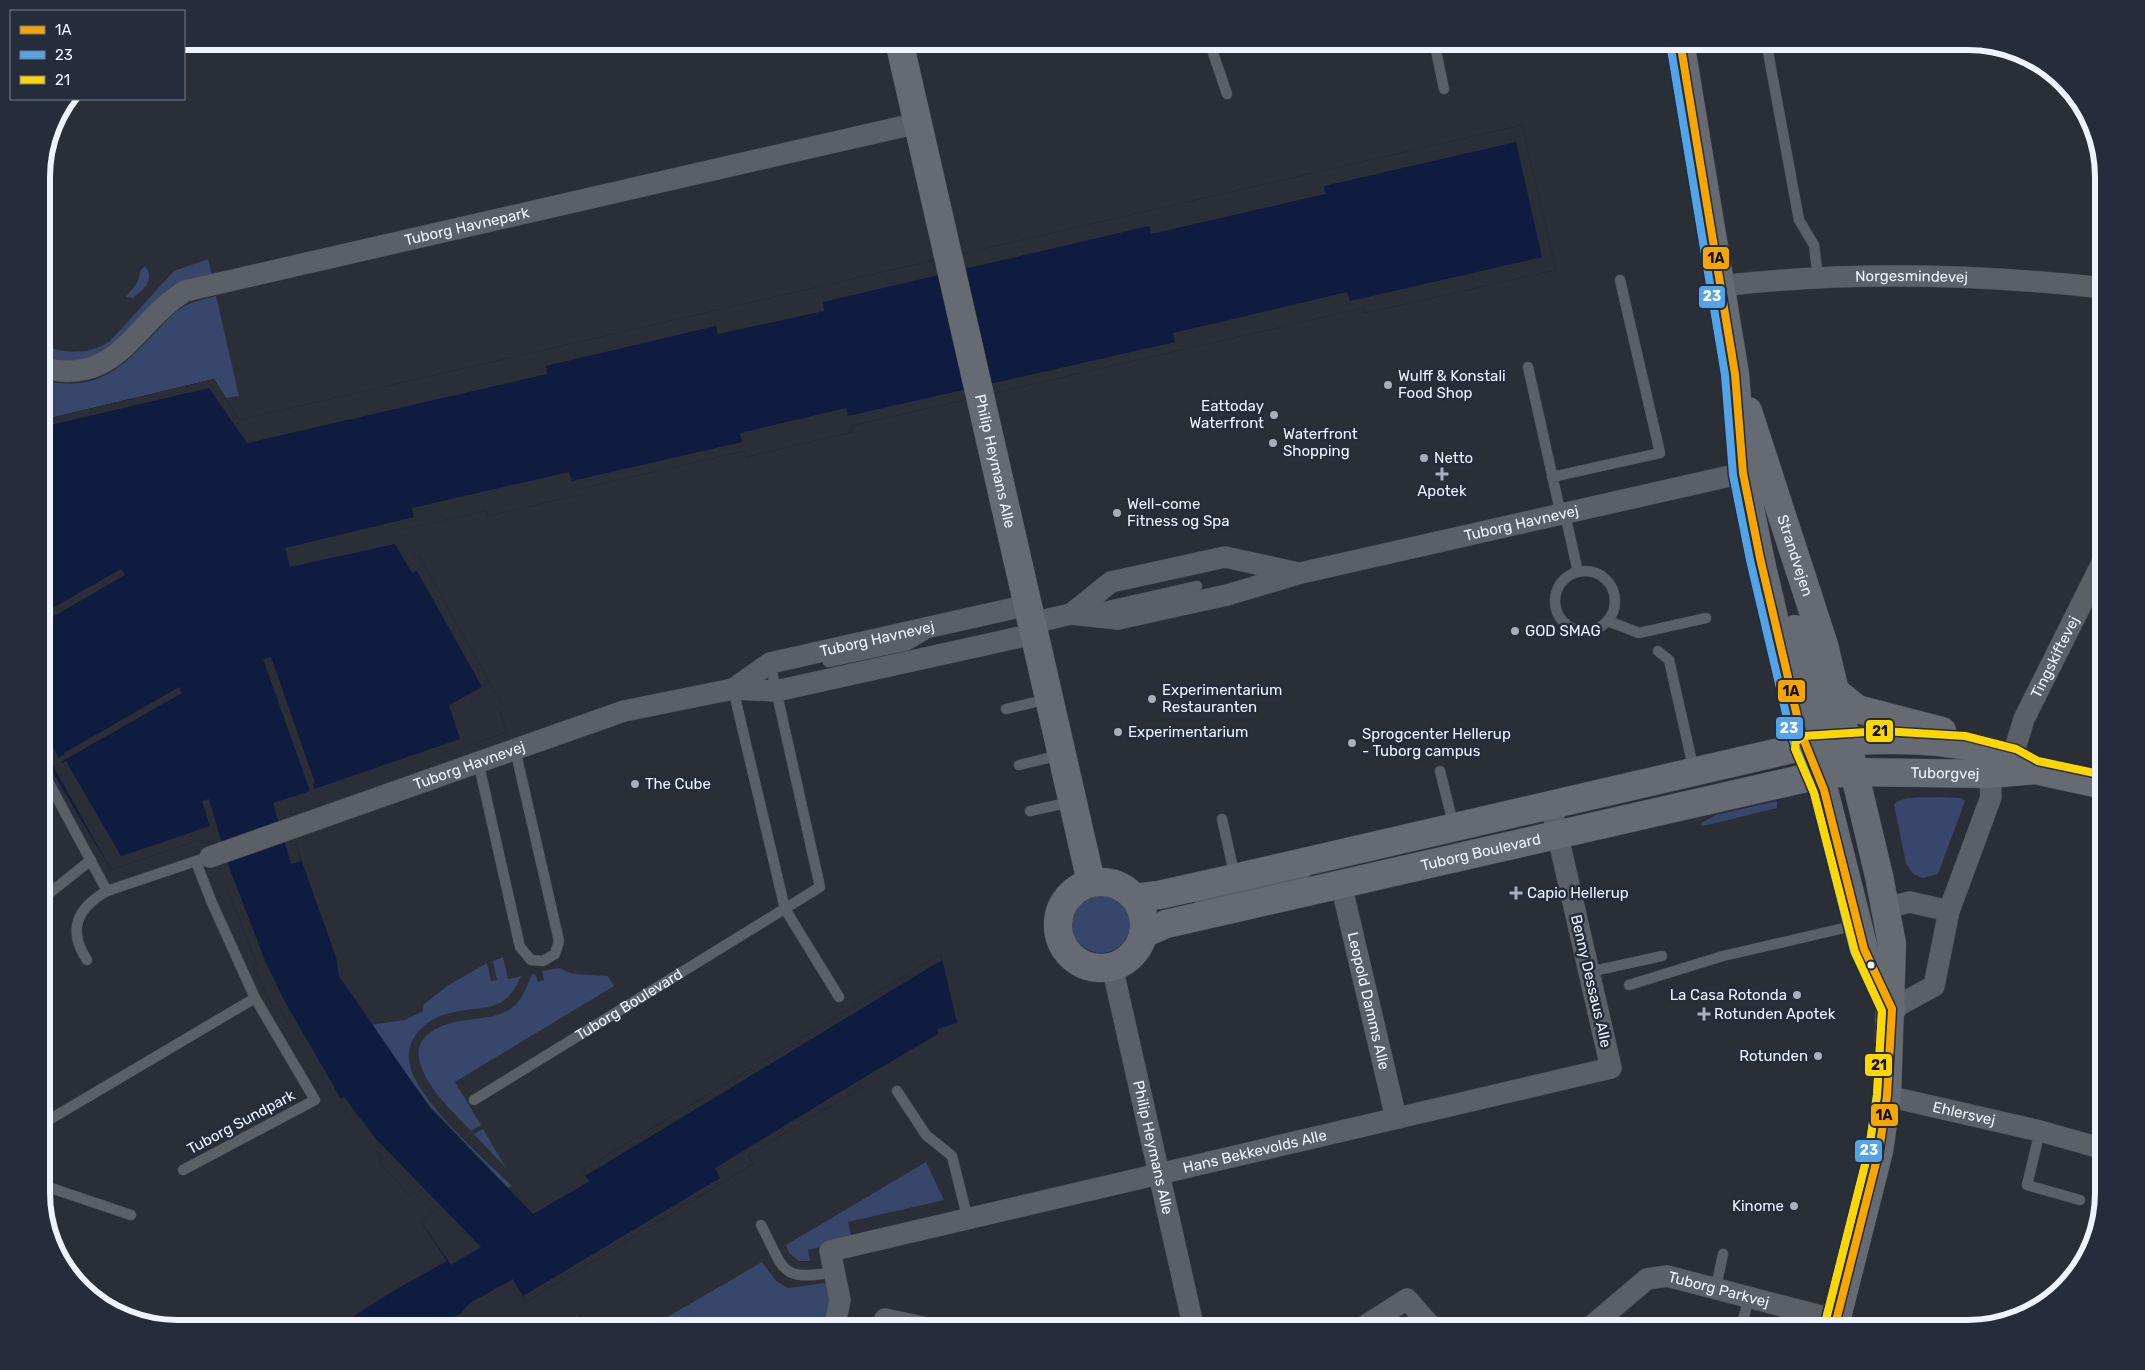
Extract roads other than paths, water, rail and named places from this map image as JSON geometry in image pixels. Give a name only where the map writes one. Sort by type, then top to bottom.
[{"type":"street","name":"Philip Heymans Alle","points":[[901,50],[1091,882]]},
{"type":"street","name":"Strandvejen","points":[[1681,50],[1735,374],[1742,473],[1793,701],[1826,744]]},
{"type":"street","name":"Tuborg Havnepark","points":[[50,370],[78,370],[100,365],[119,354],[167,302],[185,291],[918,122]]},
{"type":"street","name":"Norgesmindevej","points":[[1720,286],[1766,280],[1923,276],[2046,282],[2095,287]]},
{"type":"street","name":"Strandvejen","points":[[1735,374],[1807,588],[1836,692],[1826,744]]},
{"type":"street","name":"Tuborg Havnevej","points":[[733,689],[770,663],[946,624],[1031,621],[1071,614],[1118,619],[1227,595],[1301,573],[1742,473]]},
{"type":"street","name":"Tuborg Havnevej","points":[[1071,614],[1111,582],[1225,557],[1301,573]]},
{"type":"street","name":"Tingskiftevej","points":[[2024,764],[2024,719],[2095,577]]},
{"type":"street","name":"Tuborg Havnevej","points":[[203,859],[624,711],[733,689],[776,691],[953,652],[1031,621]]},
{"type":"street","points":[[1836,692],[1857,709],[1973,738],[2024,764]]},
{"type":"street","name":"Tuborgvej","points":[[1826,744],[1884,741],[1963,746],[2095,784]]},
{"type":"street","points":[[1826,744],[1828,756],[1837,766],[1855,772],[1886,908],[1892,944],[1892,1010],[1887,1096],[1880,1151],[1836,1320]]},
{"type":"street","points":[[1826,744],[1819,775],[1864,948],[1892,1010]]},
{"type":"street","name":"Tuborg Boulevard","points":[[1135,898],[1159,895],[1361,850],[1694,771],[1826,744]]},
{"type":"street","name":"Tuborgvej","points":[[1819,775],[1855,772],[1990,774],[2024,764]]},
{"type":"street","points":[[1892,1010],[1934,986],[1949,911],[1991,797],[1990,774]]},
{"type":"street","name":"Tuborg Boulevard","points":[[1143,934],[1166,924],[1819,775]]},
{"type":"street","name":"Benny Dessaus Alle","points":[[1552,806],[1611,1068]]},
{"type":"street","points":[[1091,882],[1116,884],[1135,898],[1141,909],[1144,921],[1143,934],[1132,955],[1112,966],[1099,968],[1081,962],[1066,950],[1060,939],[1058,921],[1062,904],[1070,894],[1091,882]]},
{"type":"street","name":"Leopold Damms Alle","points":[[1341,884],[1396,1118]]},
{"type":"street","points":[[1886,908],[1910,902],[1949,911]]},
{"type":"street","name":"Philip Heymans Alle","points":[[1112,966],[1192,1320]]},
{"type":"street","name":"Hans Bekkevolds Alle","points":[[836,1320],[840,1300],[830,1251],[1611,1068]]},
{"type":"street","name":"Ehlersvej","points":[[1887,1096],[2040,1131],[2095,1146]]},
{"type":"street","name":"Tuborg Parkvej","points":[[1599,1320],[1648,1279],[1668,1276],[1716,1287],[1822,1320]]},
{"type":"street","points":[[1374,1320],[1407,1299],[1425,1320]]},
{"type":"street","points":[[886,1319],[891,1320]]},
{"type":"lane","points":[[1212,50],[1227,94]]},
{"type":"lane","points":[[1436,50],[1444,88]]},
{"type":"lane","points":[[1768,50],[1799,220],[1814,245],[1818,278]]},
{"type":"lane","points":[[1552,477],[1660,453],[1620,280]]},
{"type":"lane","points":[[1528,366],[1552,477],[1578,572]]},
{"type":"lane","points":[[1578,572],[1597,573],[1611,586],[1616,604],[1608,621],[1592,631],[1582,632],[1573,630],[1559,617],[1554,599],[1557,590],[1569,575],[1578,572]]},
{"type":"lane","points":[[1071,614],[1197,586]]},
{"type":"lane","points":[[1608,621],[1639,633],[1706,618]]},
{"type":"lane","points":[[828,662],[908,645],[946,624]]},
{"type":"lane","points":[[908,645],[953,652]]},
{"type":"lane","points":[[1658,651],[1670,660],[1694,771]]},
{"type":"lane","name":"Tuborg Boulevard","points":[[474,1100],[820,887],[770,663]]},
{"type":"lane","points":[[733,689],[785,909],[839,997]]},
{"type":"lane","points":[[1006,709],[1049,699]]},
{"type":"lane","points":[[478,762],[520,947],[531,960],[543,961],[555,954],[559,941],[515,749]]},
{"type":"lane","points":[[1019,764],[1062,754]]},
{"type":"lane","points":[[1440,771],[1454,828]]},
{"type":"lane","points":[[50,785],[108,891]]},
{"type":"lane","points":[[1030,811],[1073,801]]},
{"type":"lane","points":[[1222,819],[1235,878]]},
{"type":"lane","points":[[1200,901],[1290,880],[1361,850]]},
{"type":"lane","points":[[87,960],[79,948],[75,932],[80,916],[96,897],[108,891],[203,859]]},
{"type":"lane","name":"Tuborg Sundpark","points":[[183,1170],[315,1100],[255,998],[215,910],[203,859]]},
{"type":"lane","points":[[50,892],[90,860]]},
{"type":"lane","points":[[1290,880],[1341,884]]},
{"type":"lane","points":[[1629,986],[1723,956],[1858,925]]},
{"type":"lane","points":[[1589,972],[1662,956]]},
{"type":"lane","points":[[50,1119],[255,998]]},
{"type":"lane","points":[[897,1091],[926,1134],[952,1156],[968,1220]]},
{"type":"lane","points":[[2040,1131],[2027,1185],[2080,1200]]},
{"type":"lane","points":[[50,1188],[130,1215]]},
{"type":"lane","points":[[761,1225],[785,1269],[792,1275],[807,1277],[834,1272]]},
{"type":"lane","points":[[1716,1287],[1722,1254]]},
{"type":"lane","points":[[1744,1320],[1749,1297]]},
{"type":"place","name":"Wulff & Konstali Food Shop","points":[[1388,385]]},
{"type":"place","name":"Eattoday Waterfront","points":[[1274,415]]},
{"type":"place","name":"Waterfront Shopping","points":[[1273,443]]},
{"type":"place","name":"Netto","points":[[1424,458]]},
{"type":"place","name":"Apotek","points":[[1442,474]]},
{"type":"place","name":"Well-come Fitness og Spa","points":[[1117,513]]},
{"type":"place","name":"GOD SMAG","points":[[1515,631]]},
{"type":"place","name":"Experimentarium Restauranten","points":[[1152,699]]},
{"type":"place","name":"Experimentarium","points":[[1118,732]]},
{"type":"place","name":"Sprogcenter Hellerup - Tuborg campus","points":[[1352,743]]},
{"type":"place","name":"The Cube","points":[[635,784]]},
{"type":"place","name":"Capio Hellerup","points":[[1516,893]]},
{"type":"place","name":"La Casa Rotonda","points":[[1797,995]]},
{"type":"place","name":"Rotunden Apotek","points":[[1704,1014]]},
{"type":"place","name":"Rotunden","points":[[1818,1056]]},
{"type":"place","name":"Kinome","points":[[1794,1206]]}]
